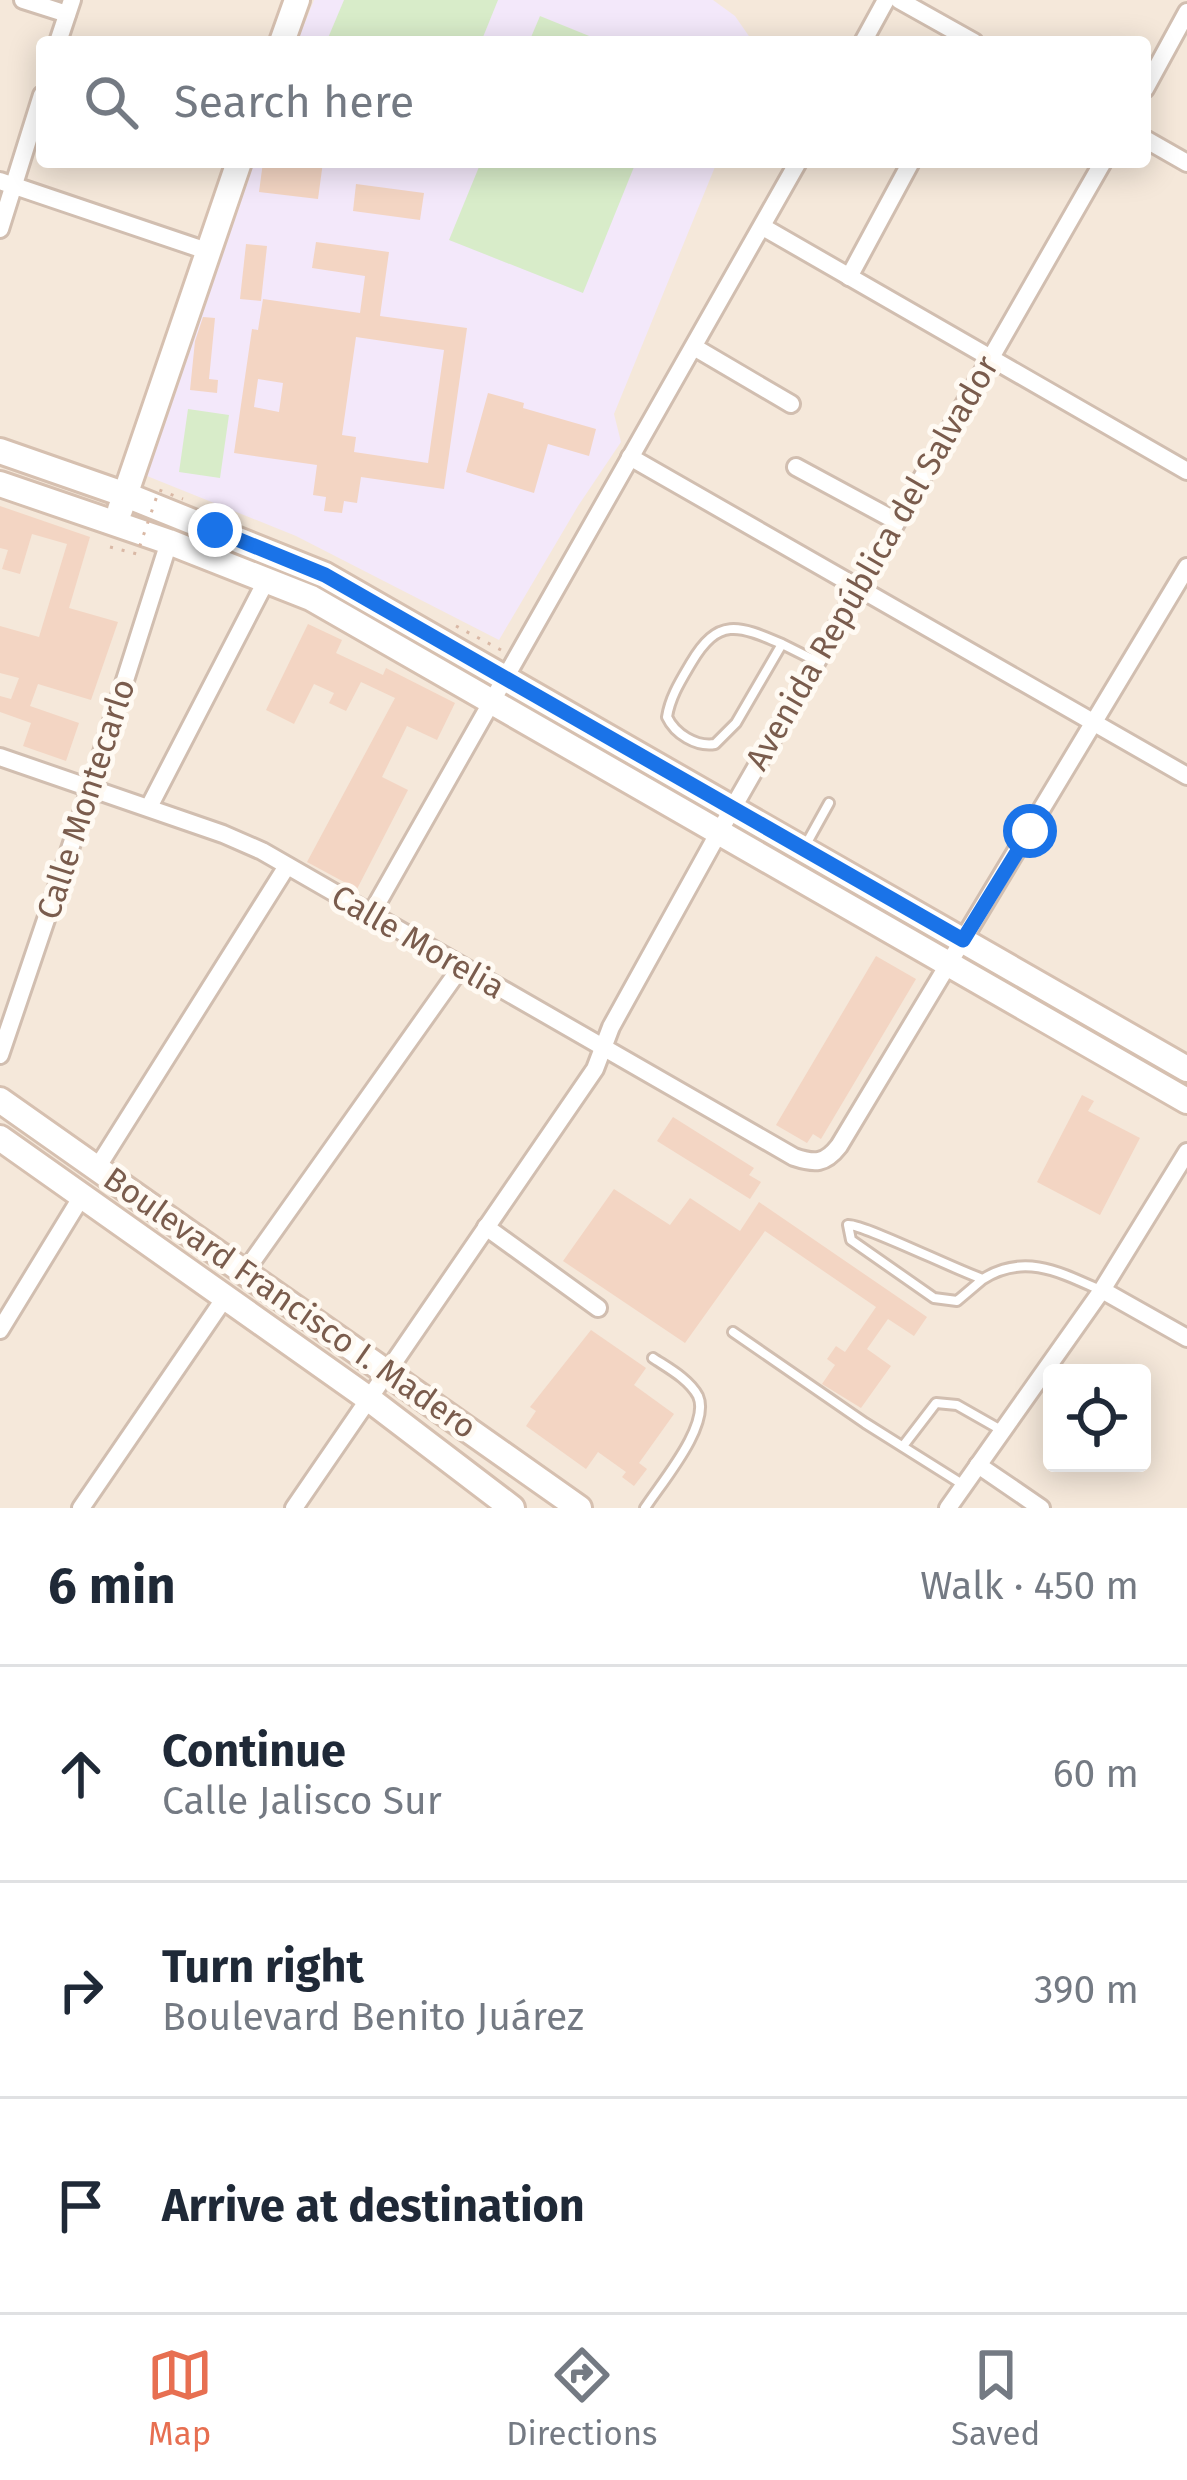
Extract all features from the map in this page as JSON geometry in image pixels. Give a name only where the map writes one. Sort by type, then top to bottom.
[{"type":"main road","points":[[284,36],[297,0]]},
{"type":"main road","points":[[113,535],[237,168]]},
{"type":"main road","points":[[0,451],[126,495],[325,575],[1187,1069]]},
{"type":"main road","points":[[0,484],[113,535],[169,542],[311,598],[1186,1097]]},
{"type":"main road","name":"Boulevard Francisco I. Madero","points":[[0,1100],[579,1508]]},
{"type":"main road","name":"Boulevard Francisco I. Madero","points":[[0,1138],[369,1399],[512,1508]]},
{"type":"street","points":[[23,0],[70,7],[60,36]]},
{"type":"street","points":[[866,36],[886,0]]},
{"type":"street","points":[[899,0],[963,36]]},
{"type":"street","points":[[1151,77],[1187,12]]},
{"type":"street","points":[[0,229],[7,183],[36,110]]},
{"type":"street","points":[[1151,143],[1187,164]]},
{"type":"street","points":[[370,916],[795,168]]},
{"type":"street","points":[[850,277],[908,168]]},
{"type":"street","name":"Avenida República del Salvador","points":[[294,1508],[580,1092],[605,1049],[610,1027],[718,832],[1099,168]]},
{"type":"street","points":[[7,183],[207,251]]},
{"type":"street","points":[[763,227],[1187,471]]},
{"type":"street","points":[[694,346],[790,404]]},
{"type":"street","points":[[629,457],[1187,776]]},
{"type":"street","points":[[796,467],[896,521]]},
{"type":"street","name":"Calle Montecarlo","points":[[0,1055],[169,542]]},
{"type":"street","points":[[948,964],[1187,568]]},
{"type":"street","points":[[149,807],[266,581]]},
{"type":"street","name":"Calle Morelia","points":[[0,757],[223,833],[794,1157],[819,1162],[839,1146],[948,964]]},
{"type":"street","points":[[97,1168],[287,866]]},
{"type":"street","points":[[244,1273],[461,968]]},
{"type":"street","points":[[948,1508],[1102,1290],[1187,1152]]},
{"type":"street","points":[[0,1330],[82,1196]]},
{"type":"street","points":[[486,1228],[598,1308]]},
{"type":"street","points":[[1102,1290],[1187,1338]]},
{"type":"street","points":[[81,1508],[224,1299]]},
{"type":"street","points":[[978,1466],[1041,1508]]},
{"type":"lane","points":[[782,644],[721,742],[706,746],[671,726],[667,717],[672,699],[713,633],[740,629],[782,644],[816,661]]},
{"type":"lane","points":[[804,849],[829,803]]},
{"type":"lane","points":[[983,1279],[926,1258],[861,1225],[848,1225],[851,1240],[934,1298],[957,1301],[983,1279],[1011,1266],[1027,1265],[1056,1270],[1102,1290]]},
{"type":"lane","points":[[733,1332],[964,1485]]},
{"type":"lane","points":[[645,1508],[691,1438],[700,1410],[700,1400],[689,1384],[653,1358]]},
{"type":"lane","points":[[903,1446],[936,1403],[957,1405],[1003,1431]]},
{"type":"path","points":[[113,535],[137,554],[159,490],[183,499]]},
{"type":"shaded area","points":[[0,0],[1187,0],[1187,1508],[0,1508]]},
{"type":"shaded area","points":[[314,0],[713,0],[735,16],[749,36],[299,36]]},
{"type":"shaded area","points":[[248,168],[715,168],[614,414],[621,442],[499,640],[296,536],[142,474]]},
{"type":"green space","points":[[344,0],[498,0],[483,36],[329,36]]},
{"type":"green space","points":[[540,16],[589,36],[532,36]]},
{"type":"green space","points":[[479,168],[634,168],[583,293],[449,240]]},
{"type":"green space","points":[[188,409],[229,415],[220,478],[179,472]]},
{"type":"building","points":[[262,168],[322,168],[318,199],[259,192]]},
{"type":"building","points":[[356,184],[424,193],[420,220],[353,211]]},
{"type":"building","points":[[316,242],[389,252],[380,316],[467,328],[444,489],[361,477],[357,503],[344,501],[342,513],[324,511],[326,497],[313,495],[317,465],[234,453],[252,329],[258,330],[263,299],[360,313],[365,276],[312,268]],"holes":[[[356,337],[444,350],[428,463],[354,452],[356,437],[342,435]],[[258,379],[283,383],[279,412],[254,407]]]},
{"type":"building","points":[[246,244],[267,246],[261,301],[240,299]]},
{"type":"building","points":[[203,317],[215,318],[209,379],[218,380],[217,393],[190,390],[195,341]]},
{"type":"building","points":[[488,393],[596,429],[589,456],[548,444],[534,493],[466,472]]},
{"type":"building","points":[[0,506],[90,537],[69,608],[118,622],[91,700],[38,684],[30,706],[79,723],[66,761],[23,746],[31,723],[0,712],[0,696],[11,699],[19,678],[0,673],[0,626],[39,637],[67,544],[32,534],[20,574],[2,569],[8,550],[0,548]]},
{"type":"building","points":[[308,624],[342,640],[336,653],[383,675],[386,668],[455,703],[437,740],[407,726],[382,777],[408,790],[357,889],[307,862],[395,698],[361,682],[346,711],[329,703],[334,693],[314,684],[294,724],[266,710]]},
{"type":"building","points":[[876,956],[916,979],[821,1139],[813,1134],[807,1143],[776,1125]]},
{"type":"building","points":[[1082,1095],[1094,1101],[1088,1111],[1140,1138],[1100,1215],[1037,1182]]},
{"type":"building","points":[[673,1117],[754,1168],[749,1175],[761,1182],[750,1199],[657,1141]]},
{"type":"building","points":[[614,1189],[670,1225],[690,1198],[740,1231],[759,1202],[927,1317],[914,1336],[888,1319],[867,1349],[891,1366],[861,1408],[822,1384],[835,1365],[827,1359],[836,1346],[845,1352],[876,1307],[765,1231],[685,1343],[563,1261]]},
{"type":"building","points":[[591,1330],[646,1368],[634,1385],[674,1414],[639,1463],[647,1469],[634,1486],[622,1477],[626,1472],[598,1452],[586,1469],[526,1426],[536,1411],[530,1407]]},
{"type":"route","points":[[215,530],[325,575],[963,940],[1030,831]]}]
